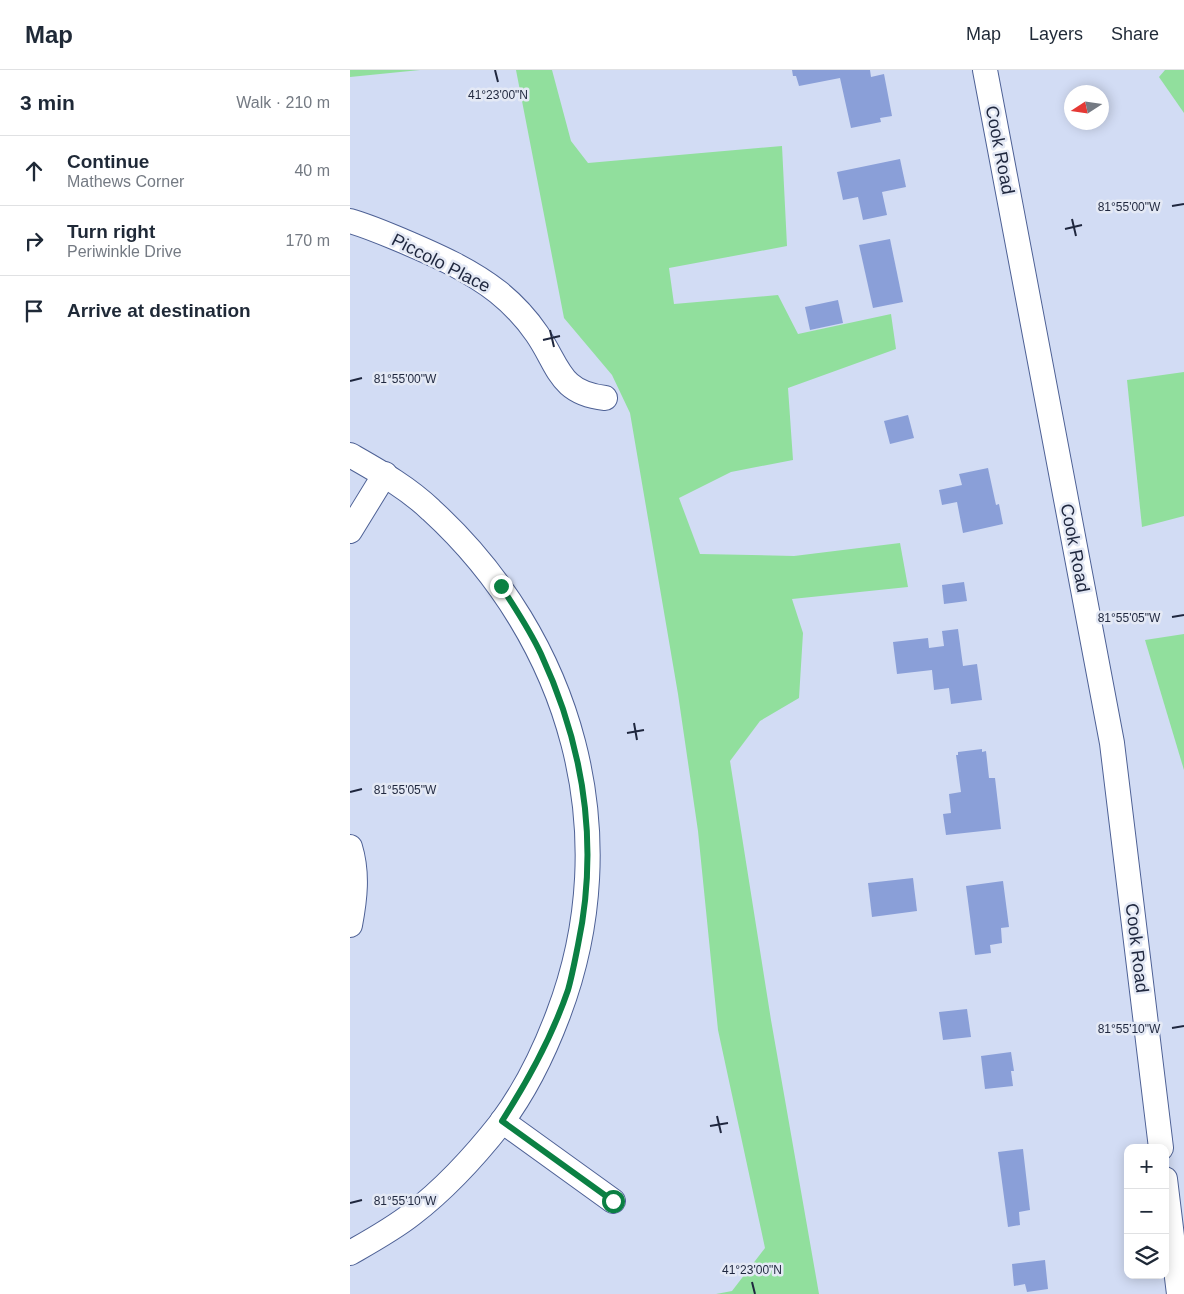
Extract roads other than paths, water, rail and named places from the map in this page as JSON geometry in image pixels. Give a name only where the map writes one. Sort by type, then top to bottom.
[{"type":"street","name":"Cook Road","points":[[985,70],[1112,744],[1162,1144]]},
{"type":"street","name":"Piccolo Place","points":[[350,221],[365,225],[429,252],[464,270],[497,291],[519,311],[549,354],[560,376],[574,388],[588,396],[605,398]]},
{"type":"street","points":[[350,455],[385,474],[430,509],[475,554],[501,586],[522,618],[541,652],[569,726],[581,776],[588,860],[584,919],[568,988],[551,1034],[528,1080],[502,1121],[470,1160],[420,1207],[382,1234],[350,1253]]},
{"type":"street","points":[[350,531],[385,474]]},
{"type":"street","points":[[350,847],[355,867],[355,887],[350,925]]},
{"type":"street","points":[[502,1121],[613,1201]]},
{"type":"street","points":[[1166,1189],[1179,1294]]}]
